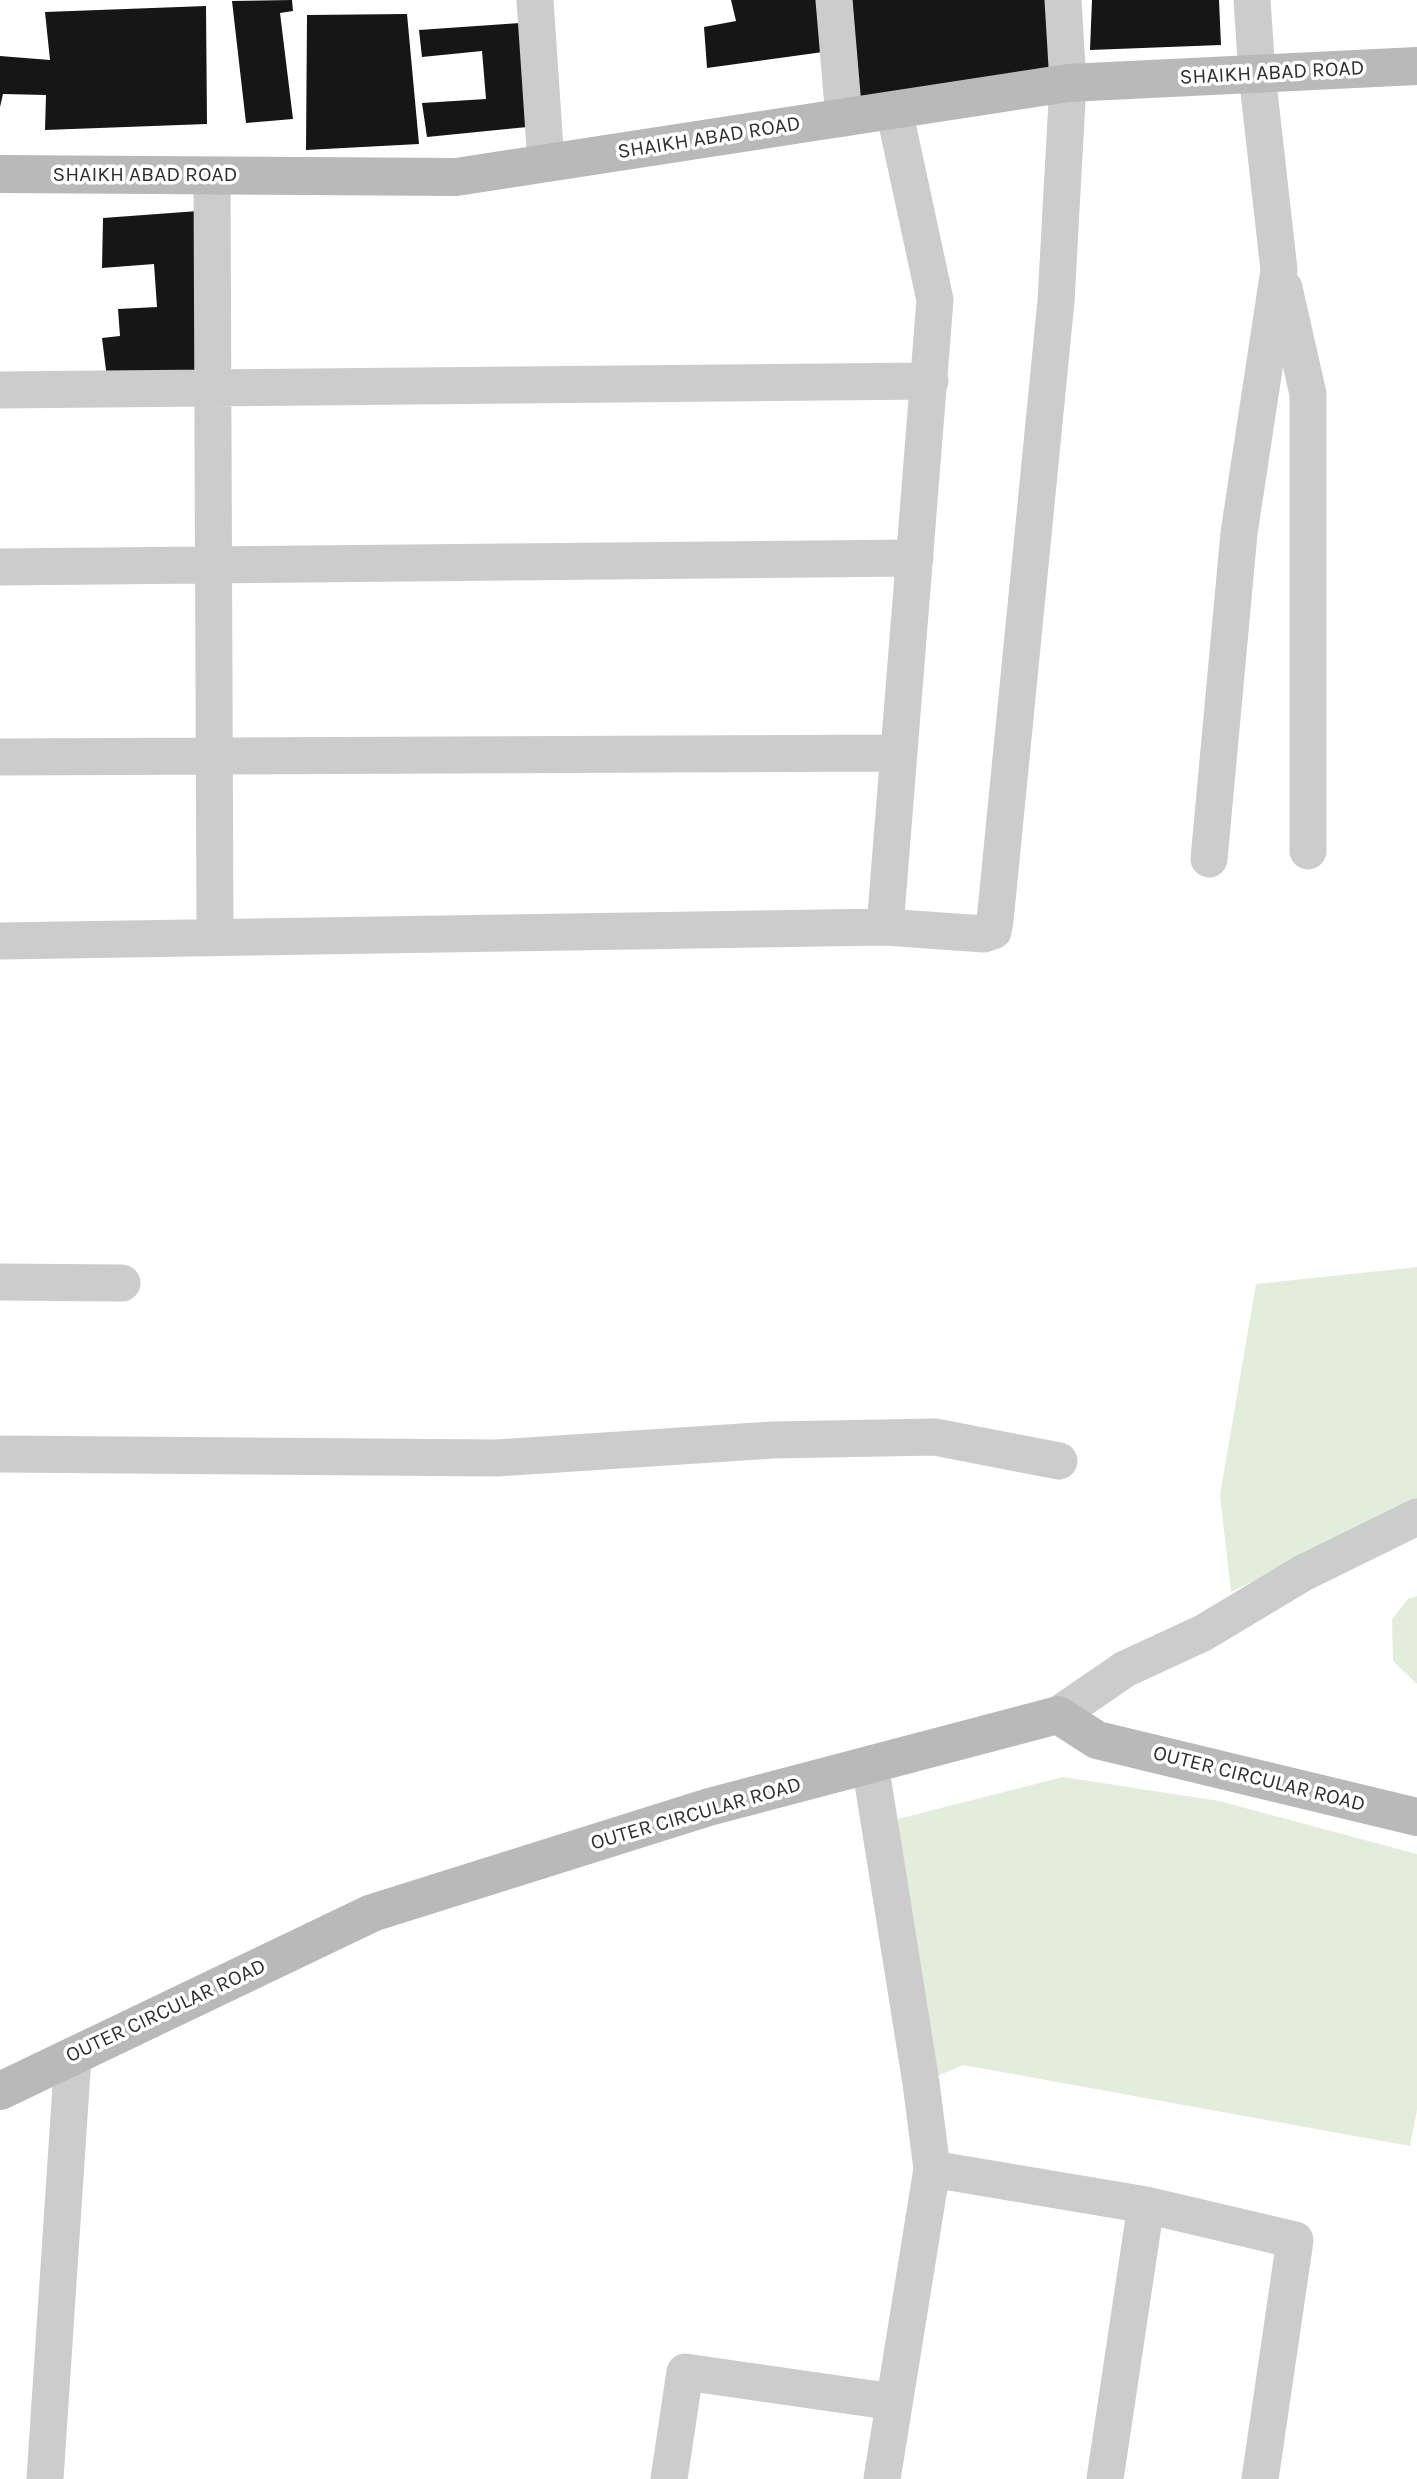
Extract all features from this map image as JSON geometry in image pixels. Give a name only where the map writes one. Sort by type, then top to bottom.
[{"type":"main road","name":"SHAIKH ABAD ROAD","points":[[0,174],[456,177],[1068,83],[1417,66]]},
{"type":"main road","name":"OUTER CIRCULAR ROAD","points":[[0,2091],[372,1913],[709,1807],[1058,1715],[1097,1740],[1417,1817]]},
{"type":"street","points":[[535,0],[546,163]]},
{"type":"street","points":[[834,0],[844,118]]},
{"type":"street","points":[[0,941],[885,927],[984,934],[993,931],[1056,301],[1068,83],[1063,0]]},
{"type":"street","points":[[1252,0],[1257,74],[1279,270],[1308,394],[1308,850]]},
{"type":"street","points":[[885,927],[935,300],[894,110]]},
{"type":"street","points":[[212,176],[215,938]]},
{"type":"street","points":[[1209,859],[1239,533],[1279,270]]},
{"type":"street","points":[[0,390],[930,381]]},
{"type":"street","points":[[0,567],[915,558]]},
{"type":"street","points":[[0,757],[899,753]]},
{"type":"street","points":[[0,1282],[122,1283]]},
{"type":"street","points":[[0,1454],[497,1458],[773,1440],[935,1437],[1059,1461]]},
{"type":"street","points":[[1058,1715],[1125,1669],[1203,1633],[1303,1573],[1417,1517]]},
{"type":"street","points":[[870,1764],[921,2083],[932,2169],[882,2479]]},
{"type":"street","points":[[45,2479],[73,2056]]},
{"type":"street","points":[[932,2169],[1146,2204],[1295,2240],[1260,2479]]},
{"type":"street","points":[[1105,2479],[1146,2204]]},
{"type":"street","points":[[669,2479],[685,2372],[894,2402]]},
{"type":"green space","points":[[1417,1267],[1417,1500],[1231,1592],[1220,1495],[1256,1284]]},
{"type":"green space","points":[[1417,1596],[1417,1684],[1393,1661],[1392,1619],[1408,1599]]},
{"type":"green space","points":[[1063,1777],[1219,1801],[1417,1854],[1417,2110],[1410,2146],[963,2065],[921,2083],[886,1822]]},
{"type":"building","points":[[292,0],[293,11],[280,13],[293,119],[246,123],[232,1]]},
{"type":"building","points":[[731,0],[818,0],[823,52],[707,68],[704,27],[736,21]]},
{"type":"building","points":[[852,0],[1049,0],[1055,67],[860,99]]},
{"type":"building","points":[[1092,0],[1219,0],[1221,45],[1090,50]]},
{"type":"building","points":[[206,6],[207,124],[45,130],[46,95],[3,94],[0,107],[0,56],[50,60],[45,12]]},
{"type":"building","points":[[407,14],[419,144],[306,150],[307,15]]},
{"type":"building","points":[[520,23],[527,127],[427,137],[422,103],[486,99],[482,51],[422,57],[419,30]]},
{"type":"building","points":[[198,211],[205,380],[107,378],[102,338],[120,336],[118,309],[157,307],[154,264],[102,268],[103,218]]}]
